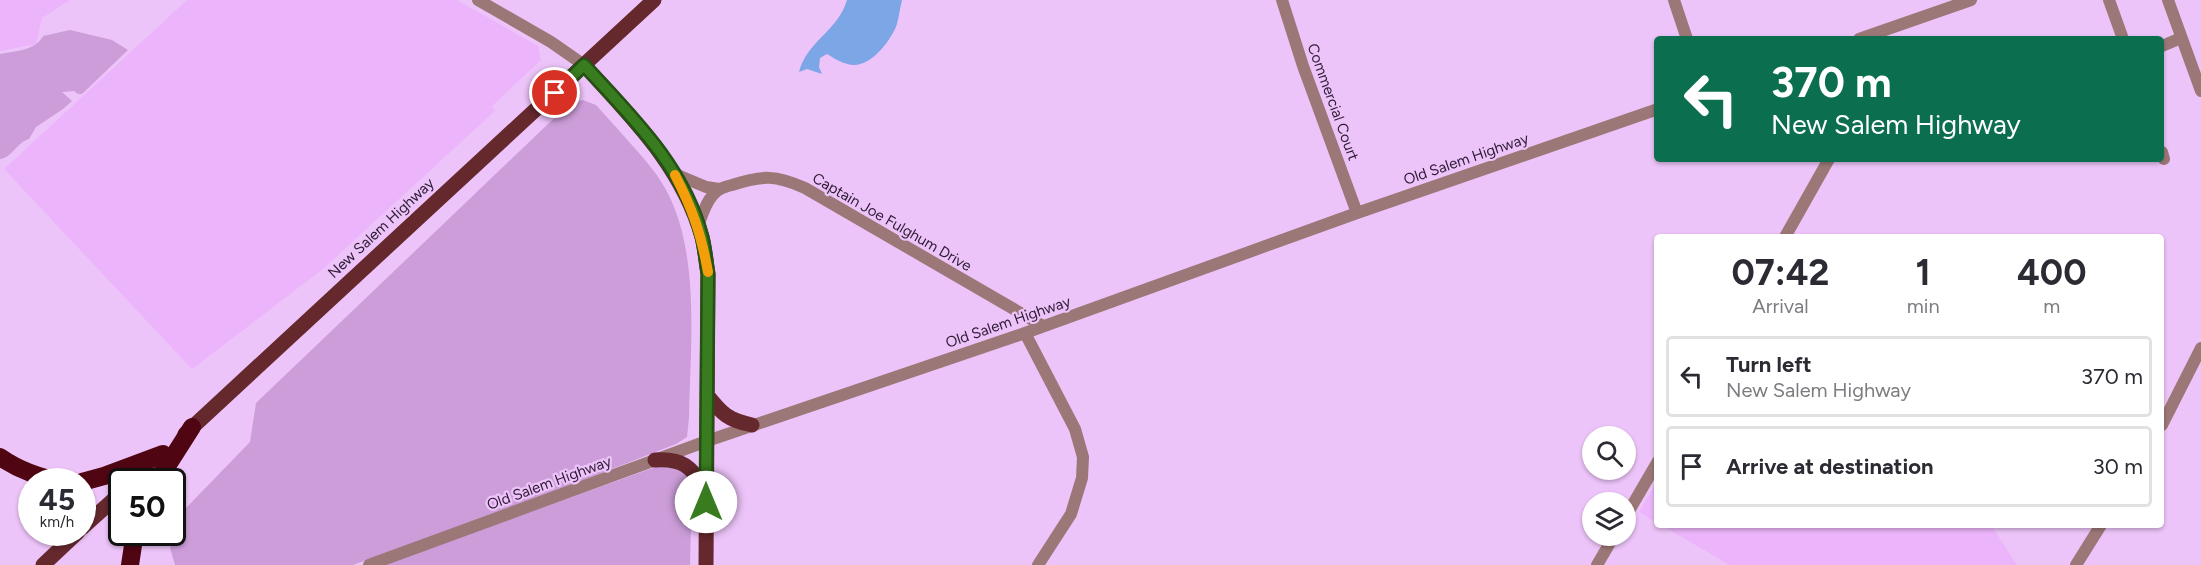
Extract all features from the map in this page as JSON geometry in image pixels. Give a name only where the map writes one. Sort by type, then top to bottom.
[{"type":"highway","points":[[166,468],[192,427]]},
{"type":"highway","points":[[96,478],[163,454]]},
{"type":"highway","points":[[0,458],[18,469]]},
{"type":"highway","points":[[130,565],[133,546]]},
{"type":"main road","name":"New Salem Highway","points":[[148,468],[654,0]]},
{"type":"main road","points":[[584,65],[659,149],[675,174],[702,237],[708,274],[706,565]]},
{"type":"main road","points":[[707,395],[725,416],[736,422],[752,425]]},
{"type":"main road","points":[[655,460],[668,459],[684,464],[693,471],[706,489]]},
{"type":"main road","points":[[96,515],[108,505]]},
{"type":"main road","points":[[43,565],[63,546]]},
{"type":"street","points":[[478,0],[551,42],[584,65]]},
{"type":"street","name":"Commercial Court","points":[[1282,0],[1303,66],[1357,213]]},
{"type":"street","points":[[1674,0],[1686,36]]},
{"type":"street","points":[[1867,36],[1971,0]]},
{"type":"street","points":[[2109,0],[2122,36]]},
{"type":"street","points":[[2168,0],[2201,91]]},
{"type":"street","points":[[1897,36],[1904,23]]},
{"type":"street","points":[[2164,45],[2181,38]]},
{"type":"street","name":"Old Salem Highway","points":[[369,565],[752,425],[1025,333],[1357,213],[1654,110]]},
{"type":"street","points":[[1787,234],[1827,162]]},
{"type":"street","points":[[675,174],[706,187],[719,189]]},
{"type":"street","name":"Captain Joe Fulghum Drive","points":[[719,189],[752,178],[767,176],[786,180],[805,188],[1043,326]]},
{"type":"street","points":[[698,226],[712,195],[719,189]]},
{"type":"street","points":[[1025,333],[1076,429],[1083,457],[1082,478],[1071,514],[1038,565]]},
{"type":"street","points":[[2164,421],[2201,348]]},
{"type":"street","points":[[1636,499],[1654,469]]},
{"type":"street","points":[[2076,565],[2099,528]]},
{"type":"street","points":[[1597,565],[1608,546]]},
{"type":"shaded area","points":[[0,0],[70,0],[42,18],[36,44],[0,51]]},
{"type":"shaded area","points":[[187,0],[457,0],[538,46],[541,60],[491,107],[496,110],[323,269],[192,369],[4,169]]},
{"type":"shaded area","points":[[70,30],[112,40],[128,50],[82,94],[74,91],[62,92],[72,101],[36,127],[29,139],[21,143],[8,156],[0,159],[0,54],[24,50],[35,45],[43,36]]},
{"type":"shaded area","points":[[583,100],[596,105],[656,174],[671,200],[681,228],[687,259],[691,324],[687,437],[676,444],[532,500],[353,565],[175,565],[170,548],[171,546],[186,546],[186,508],[250,442],[256,403],[570,103]]},
{"type":"shaded area","points":[[664,464],[686,473],[692,483],[690,565],[382,565]]},
{"type":"shaded area","points":[[1654,487],[1654,521],[1639,512]]},
{"type":"shaded area","points":[[1666,528],[1993,528],[2017,565],[1730,565]]},
{"type":"water","points":[[847,0],[902,0],[897,24],[891,37],[874,56],[860,64],[846,64],[827,54],[820,58],[819,67],[822,74],[807,69],[799,72],[809,52],[843,11]]},
{"type":"slow traffic","points":[[675,175],[689,201],[702,237],[708,272]]},
{"type":"route","points":[[555,93],[584,65],[659,149],[689,201],[702,237],[708,274],[706,502]]}]
